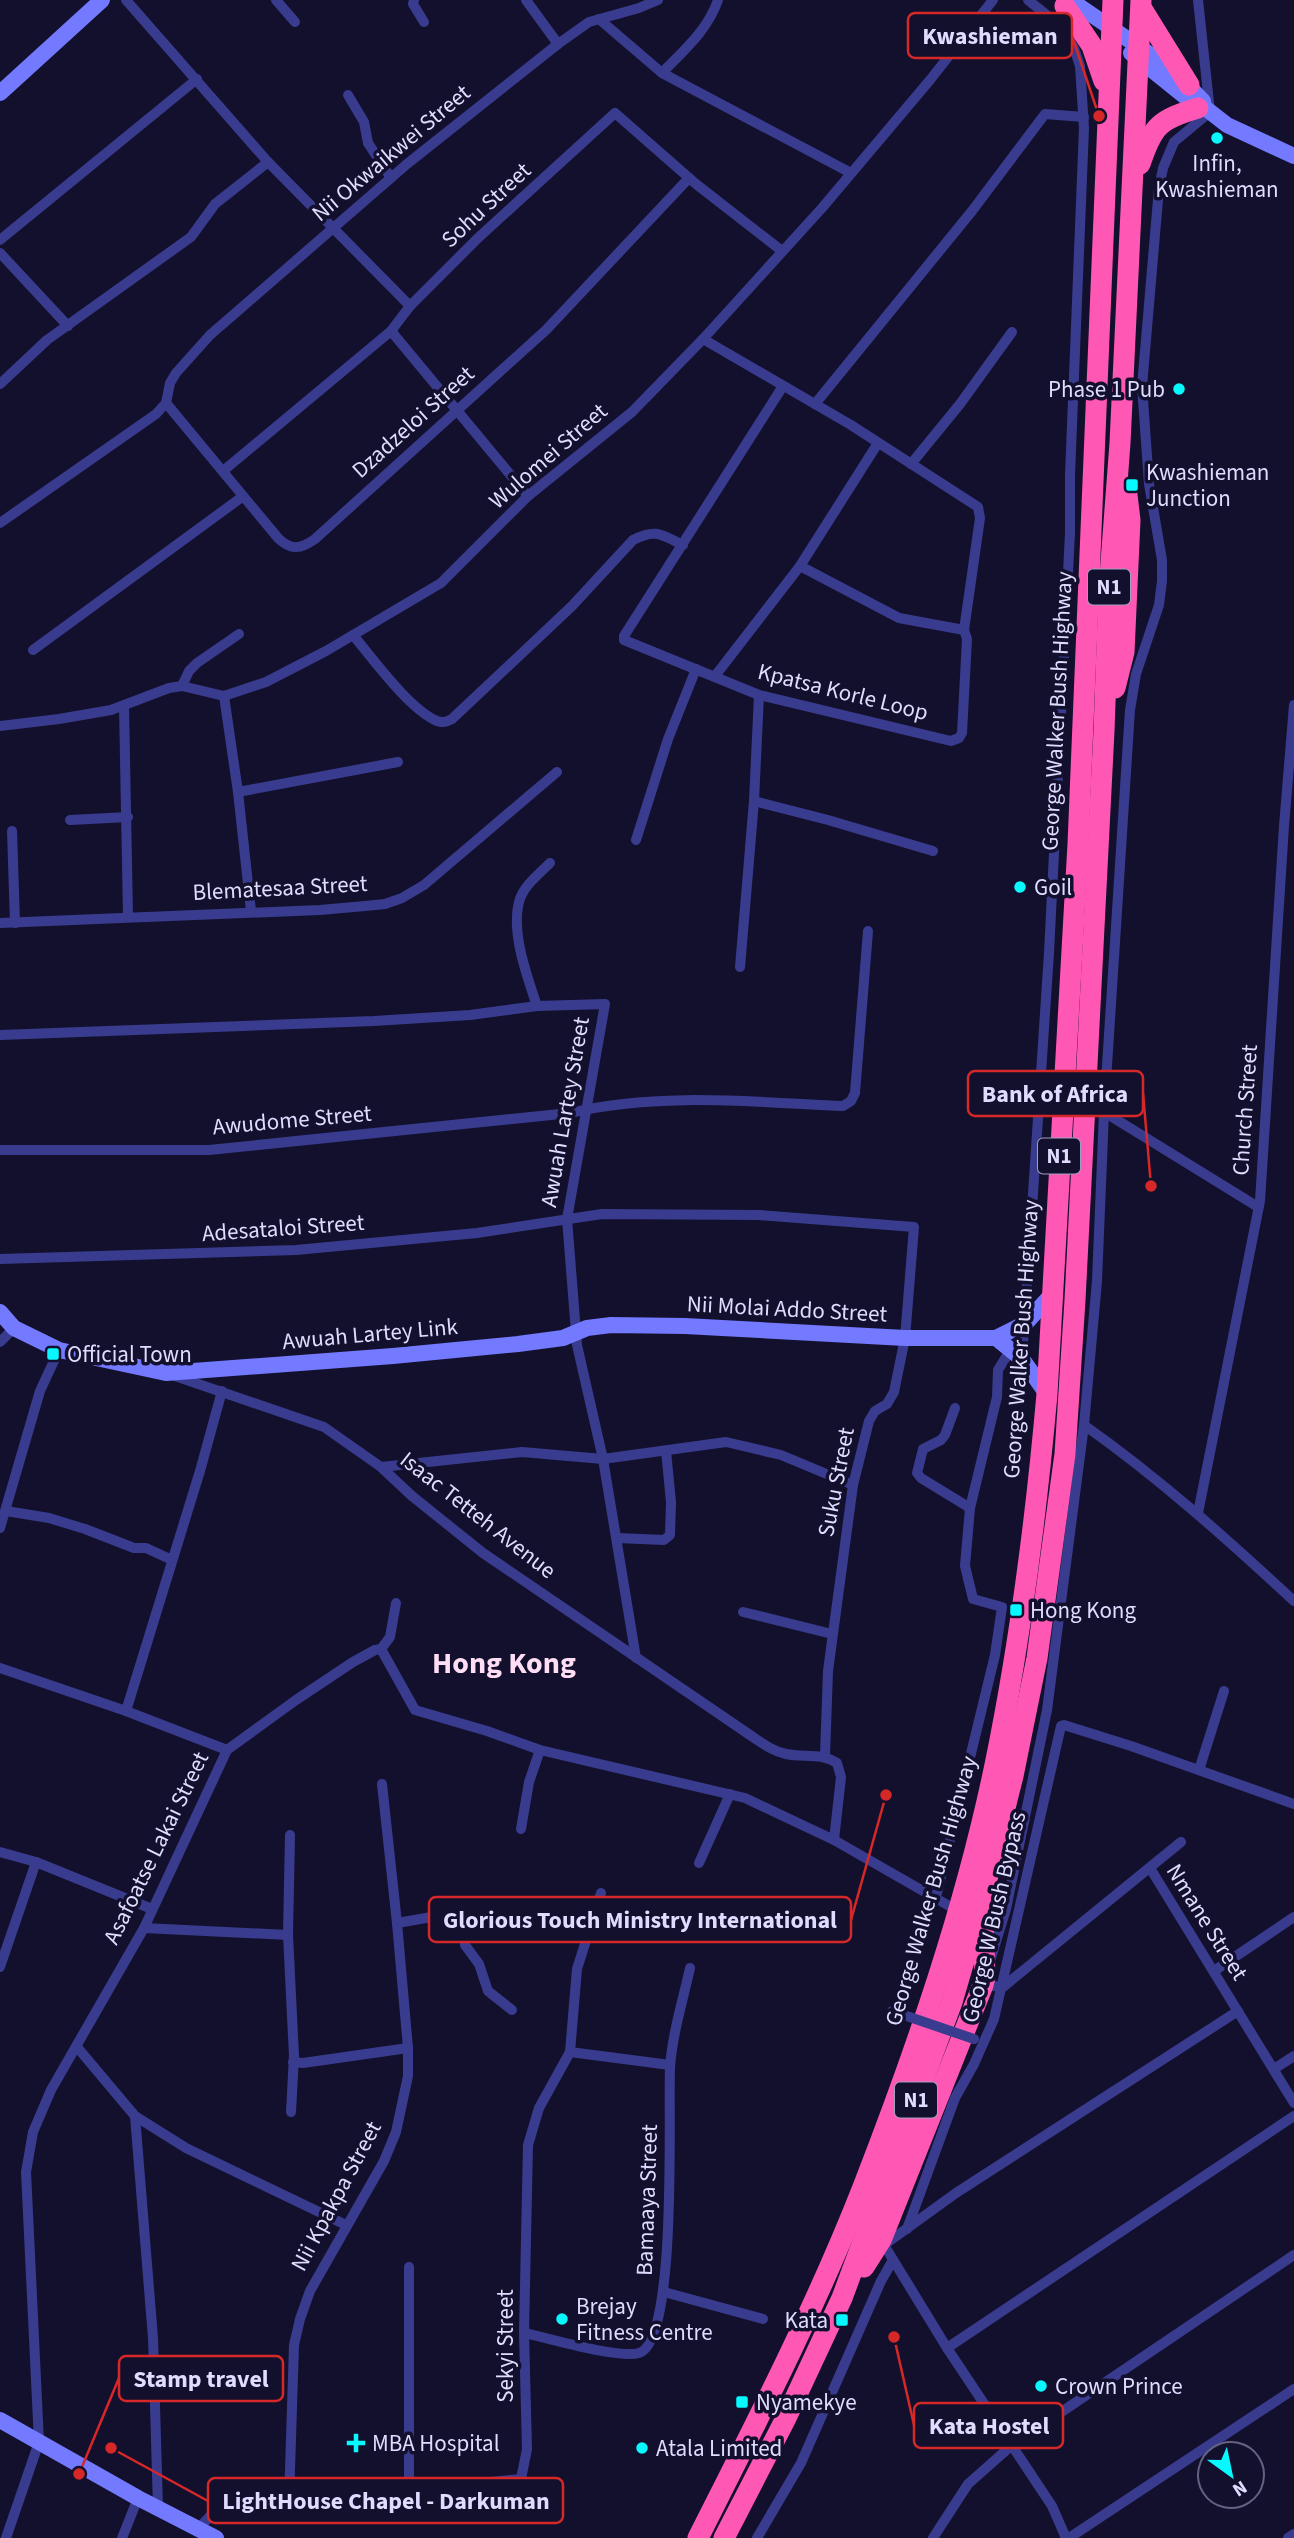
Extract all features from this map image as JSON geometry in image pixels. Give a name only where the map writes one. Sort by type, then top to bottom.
[{"type":"highway","name":"George Walker Bush Highway","points":[[698,2538],[787,2359],[834,2257],[913,2051],[958,1911],[994,1767],[1009,1684],[1047,1394],[1078,844],[1113,0]]},
{"type":"highway","points":[[1064,2],[1092,46],[1110,102]]},
{"type":"highway","points":[[1132,186],[1141,4]]},
{"type":"highway","points":[[1141,4],[1189,85]]},
{"type":"highway","points":[[1132,186],[1151,133],[1175,115],[1204,109]]},
{"type":"highway","name":"George Walker Bush Highway","points":[[724,2538],[785,2420],[842,2298],[952,2002],[982,1899],[1013,1776],[1037,1658],[1065,1454],[1104,731],[1124,652],[1130,520],[1120,443],[1132,186]]},
{"type":"highway","points":[[842,2298],[883,2243],[990,1983],[982,1899]]},
{"type":"street","points":[[0,93],[102,0]]},
{"type":"street","points":[[125,0],[268,162],[410,306]]},
{"type":"street","points":[[276,0],[295,22]]},
{"type":"street","points":[[414,0],[413,4],[424,22]]},
{"type":"street","points":[[526,0],[558,44]]},
{"type":"street","name":"Nii Okwaikwei Street","points":[[0,523],[156,414],[166,403],[170,383],[176,373],[210,335],[391,177],[558,44],[589,22],[658,0]]},
{"type":"street","points":[[662,73],[700,33],[715,11],[718,0]]},
{"type":"street","name":"Wulomei Street","points":[[224,696],[267,682],[441,583],[528,496],[632,412],[703,339],[851,173],[993,0]]},
{"type":"street","points":[[936,1897],[995,1655],[1002,1607],[973,1599],[965,1566],[970,1508],[995,1405],[998,1370],[1017,1354],[1026,1322],[1049,953],[1070,533],[1084,117],[1080,66],[1063,28],[1028,0]]},
{"type":"street","points":[[990,1983],[1047,1710],[1084,1425],[1097,1281],[1104,1112],[1130,710],[1136,674],[1159,605],[1162,581],[1162,560],[1149,484],[1142,386],[1158,188],[1174,142],[1204,109],[1198,0]]},
{"type":"street","points":[[1064,2],[1189,85],[1203,101],[1204,109]]},
{"type":"street","points":[[600,19],[662,73],[851,173]]},
{"type":"street","points":[[1140,52],[1204,109],[1227,125],[1294,156]]},
{"type":"street","points":[[0,240],[197,79]]},
{"type":"street","points":[[348,94],[364,122],[368,143],[391,177]]},
{"type":"street","name":"Sohu Street","points":[[223,471],[391,331],[410,306],[478,238],[615,113],[689,178],[782,251]]},
{"type":"street","points":[[815,404],[972,211],[1045,114],[1084,117]]},
{"type":"street","points":[[0,384],[47,340],[191,237],[215,204],[268,162]]},
{"type":"street","name":"Dzadzeloi Street","points":[[166,403],[284,544],[289,547],[302,547],[315,540],[546,330],[689,178]]},
{"type":"street","points":[[0,253],[68,326]]},
{"type":"street","points":[[391,331],[528,496]]},
{"type":"street","points":[[703,339],[911,464],[1013,332]]},
{"type":"street","name":"Kpatsa Korle Loop","points":[[783,386],[624,636],[627,642],[759,695],[956,740],[962,733],[967,639],[964,630],[980,518],[978,507],[911,464]]},
{"type":"street","points":[[715,676],[800,566],[878,443]]},
{"type":"street","points":[[33,650],[242,497]]},
{"type":"street","points":[[353,635],[416,707],[436,721],[444,723],[452,719],[572,606],[633,540],[657,532],[683,545]]},
{"type":"street","points":[[800,566],[899,618],[964,630]]},
{"type":"street","points":[[182,687],[189,671],[197,663],[239,634]]},
{"type":"street","points":[[636,840],[668,738],[696,669]]},
{"type":"street","points":[[0,726],[59,719],[124,706],[169,688],[182,687],[224,696],[251,911]]},
{"type":"street","points":[[740,967],[754,801],[759,695]]},
{"type":"street","name":"Church Street","points":[[1198,1513],[1258,1207],[1264,1157],[1294,705]]},
{"type":"street","points":[[124,706],[128,916]]},
{"type":"street","points":[[238,792],[398,762]]},
{"type":"street","name":"Blematesaa Street","points":[[0,923],[320,910],[385,904],[402,898],[432,879],[557,772]]},
{"type":"street","points":[[754,801],[933,851]]},
{"type":"street","points":[[70,820],[128,817]]},
{"type":"street","points":[[12,831],[15,923]]},
{"type":"street","points":[[537,1006],[522,956],[519,903],[532,880],[550,863]]},
{"type":"street","name":"Awudome Street","points":[[0,1150],[209,1150],[570,1113],[620,1104],[722,1101],[844,1106],[851,1101],[855,1093],[868,931]]},
{"type":"street","name":"Awuah Lartey Street","points":[[0,1035],[388,1020],[470,1015],[537,1006],[605,1004],[567,1219],[577,1345],[603,1459],[636,1658]]},
{"type":"street","points":[[1104,1112],[1258,1207]]},
{"type":"street","name":"Adesataloi Street","points":[[0,1259],[296,1250],[477,1233],[602,1214],[759,1215],[914,1227]]},
{"type":"street","name":"Suku Street","points":[[825,1755],[828,1671],[853,1485],[869,1421],[876,1411],[887,1404],[894,1392],[905,1338],[914,1227]]},
{"type":"street","name":"Nii Molai Addo Street","points":[[576,1331],[611,1325],[685,1326],[905,1338],[996,1338],[1026,1322],[1052,1294]]},
{"type":"street","name":"Isaac Tetteh Avenue","points":[[0,1312],[14,1328],[59,1350],[166,1373],[324,1427],[381,1467],[412,1496],[483,1553],[772,1750],[789,1755],[825,1755]]},
{"type":"street","points":[[0,1342],[14,1328]]},
{"type":"street","name":"Awuah Lartey Link","points":[[166,1373],[518,1344],[564,1338],[576,1331]]},
{"type":"street","points":[[996,1338],[1017,1354],[1047,1394]]},
{"type":"street","points":[[0,1528],[40,1391],[59,1350]]},
{"type":"street","points":[[126,1711],[222,1391]]},
{"type":"street","points":[[956,1408],[945,1435],[923,1449],[917,1472],[920,1478],[970,1508]]},
{"type":"street","points":[[1084,1425],[1198,1513],[1294,1601]]},
{"type":"street","points":[[381,1467],[522,1452],[603,1459],[726,1442],[781,1455],[853,1485]]},
{"type":"street","points":[[617,1538],[664,1540],[670,1535],[671,1502],[666,1451]]},
{"type":"street","points":[[6,1511],[49,1518],[134,1548],[146,1548],[172,1560]]},
{"type":"street","points":[[397,1603],[390,1637],[381,1649],[415,1710],[540,1750],[730,1794],[765,1806],[834,1840],[958,1911]]},
{"type":"street","points":[[743,1612],[832,1634]]},
{"type":"street","name":"Asafoatse Lakai Street","points":[[39,2442],[26,2172],[29,2147],[40,2114],[62,2070],[144,1928],[227,1750],[307,1692],[354,1662],[381,1649]]},
{"type":"street","points":[[0,1668],[126,1711],[227,1750]]},
{"type":"street","points":[[1224,1691],[1199,1770],[1294,1804]]},
{"type":"street","name":"George W Bush Bypass","points":[[907,2229],[955,2098],[980,2053],[994,2019],[990,1983],[1061,1726],[1131,1746],[1199,1770]]},
{"type":"street","points":[[521,1829],[529,1782],[540,1750]]},
{"type":"street","points":[[825,1755],[837,1762],[841,1777],[834,1840]]},
{"type":"street","name":"Nii Kpakpa Street","points":[[289,2501],[294,2345],[310,2291],[384,2161],[396,2132],[408,2076],[397,1923],[382,1784]]},
{"type":"street","points":[[699,1863],[730,1794]]},
{"type":"street","points":[[290,1835],[288,1935],[296,2063],[291,2112]]},
{"type":"street","points":[[1150,1868],[1181,1842]]},
{"type":"street","points":[[0,1852],[36,1862],[152,1909]]},
{"type":"street","points":[[0,1967],[36,1862]]},
{"type":"street","name":"Nmane Street","points":[[990,1983],[1150,1868],[1294,2102]]},
{"type":"street","name":"Sekyi Street","points":[[198,2529],[223,2508],[521,2479],[527,2449],[524,2333],[528,2145],[539,2108],[570,2052],[577,1969],[601,1893]]},
{"type":"street","points":[[397,1923],[457,1914],[462,1920],[466,1945],[479,1964],[488,1991],[512,2010]]},
{"type":"street","points":[[1214,1971],[1294,1917]]},
{"type":"street","points":[[144,1928],[288,1935]]},
{"type":"street","name":"Bamaaya Street","points":[[524,2333],[622,2354],[640,2353],[649,2346],[654,2336],[664,2292],[671,2142],[670,2065],[690,1968]]},
{"type":"street","points":[[892,2011],[974,2039]]},
{"type":"street","points":[[1238,2011],[883,2243],[947,2348],[1052,2506],[1068,2538],[1294,2389]]},
{"type":"street","points":[[77,2047],[135,2116],[186,2148],[346,2225]]},
{"type":"street","points":[[296,2063],[408,2048]]},
{"type":"street","points":[[570,2052],[670,2065]]},
{"type":"street","points":[[1274,2069],[1294,2056]]},
{"type":"street","points":[[135,2116],[153,2338],[158,2508]]},
{"type":"street","points":[[947,2348],[1294,2116]]},
{"type":"street","points":[[933,2538],[968,2484],[1011,2446],[1294,2255]]},
{"type":"street","points":[[757,2538],[801,2463],[881,2281],[893,2260]]},
{"type":"street","points":[[409,2267],[409,2490]]},
{"type":"street","points":[[664,2292],[762,2319]]},
{"type":"street","points":[[0,2420],[138,2498],[216,2538]]},
{"type":"street","points":[[6,2538],[39,2442]]},
{"type":"street","points":[[122,2538],[138,2498]]},
{"type":"street","points":[[1288,2538],[1294,2534]]},
{"type":"place","name":"Kwashieman","points":[[1099,116]]},
{"type":"place","name":"Infin, Kwashieman","points":[[1217,138]]},
{"type":"place","name":"Phase 1 Pub","points":[[1179,389]]},
{"type":"place","name":"Kwashieman Junction","points":[[1132,485]]},
{"type":"place","name":"Goil","points":[[1020,887]]},
{"type":"place","name":"Bank of Africa","points":[[1151,1186]]},
{"type":"place","name":"Official Town","points":[[53,1354]]},
{"type":"place","name":"Hong Kong","points":[[1016,1610]]},
{"type":"place","name":"Glorious Touch Ministry International","points":[[886,1795]]},
{"type":"place","name":"Brejay Fitness Centre","points":[[562,2319]]},
{"type":"place","name":"Kata","points":[[842,2320]]},
{"type":"place","name":"Kata Hostel","points":[[894,2337]]},
{"type":"place","name":"Crown Prince","points":[[1041,2386]]},
{"type":"place","name":"Nyamekye","points":[[742,2402]]},
{"type":"place","name":"MBA Hospital","points":[[356,2443]]},
{"type":"place","name":"LightHouse Chapel - Darkuman","points":[[111,2448]]},
{"type":"place","name":"Atala Limited","points":[[642,2448]]},
{"type":"place","name":"Stamp travel","points":[[79,2474]]},
{"type":"district","name":"Hong Kong","points":[[504,1663]]}]
